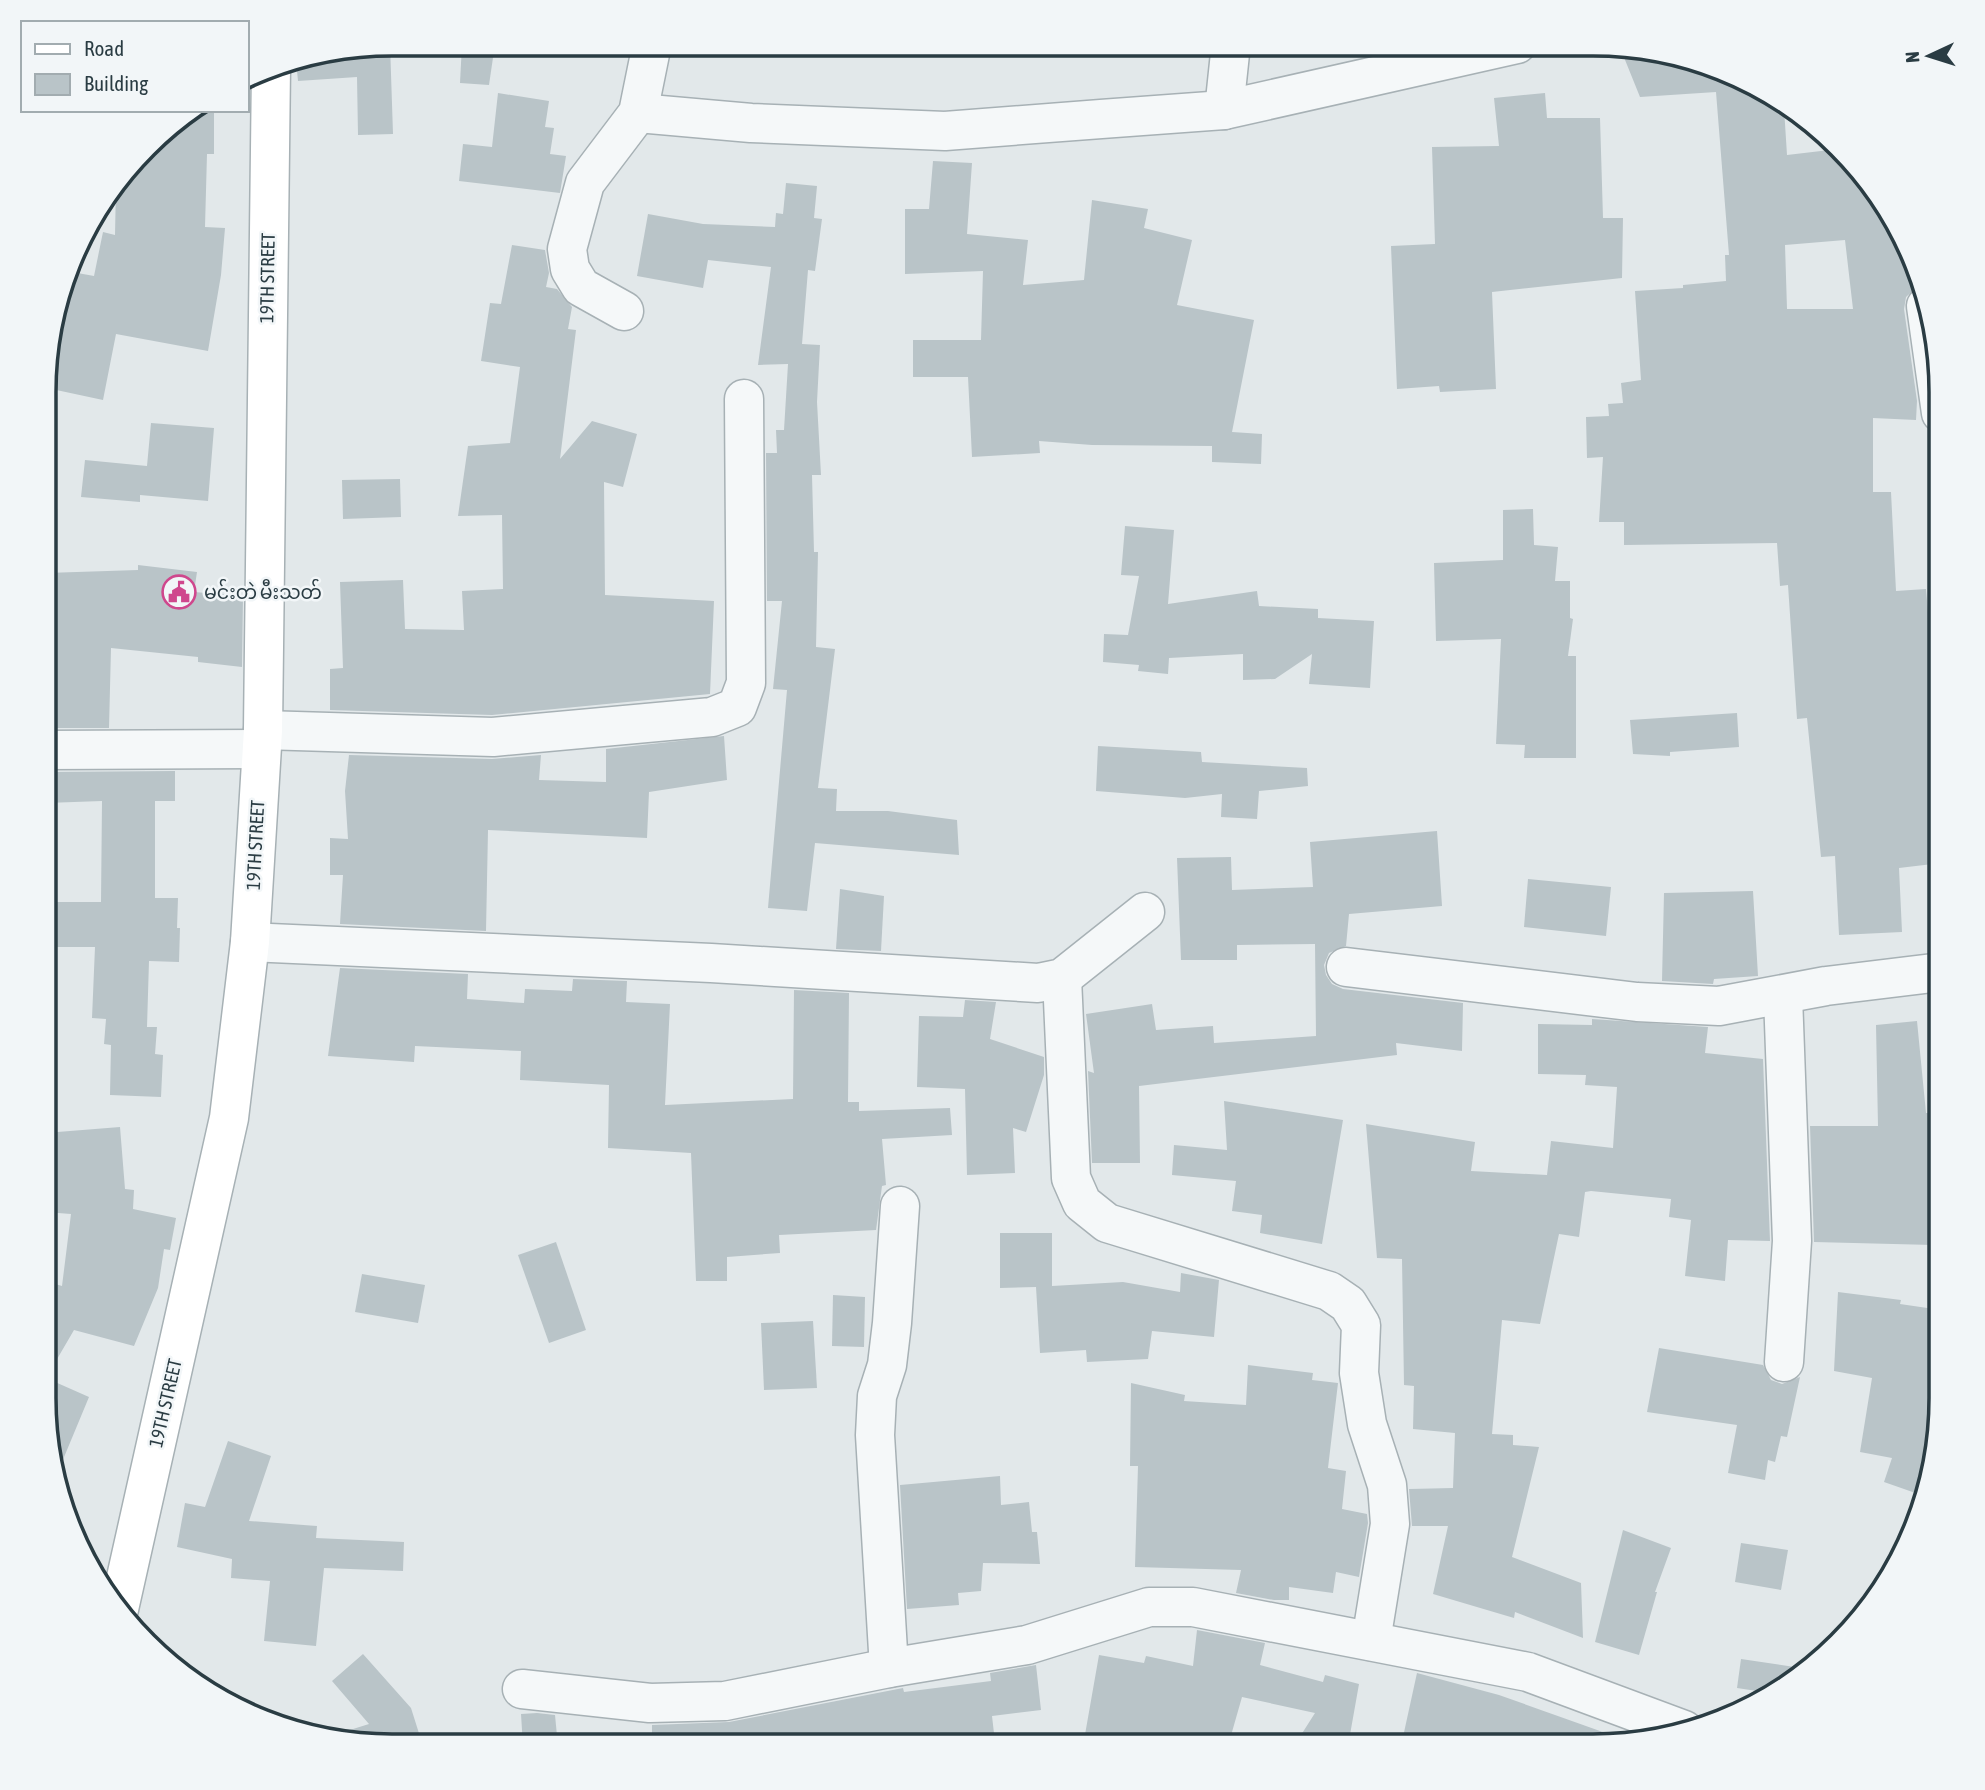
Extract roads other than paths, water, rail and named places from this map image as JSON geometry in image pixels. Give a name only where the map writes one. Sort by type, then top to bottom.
[{"type":"street","points":[[624,311],[581,287],[570,269],[567,249],[585,183],[638,113],[650,56]]},
{"type":"street","points":[[1224,110],[1230,56]]},
{"type":"street","points":[[638,113],[751,123],[945,131],[1224,110],[1464,56]]},
{"type":"street","name":"19TH STREET","points":[[121,1597],[229,1118],[250,942],[262,739],[263,90]]},
{"type":"street","points":[[56,749],[262,739],[493,737],[712,717],[737,707],[746,683],[744,399]]},
{"type":"street","points":[[250,942],[711,963],[1038,983],[1062,978],[1145,912]]},
{"type":"street","points":[[1346,967],[1637,1002],[1719,1006],[1826,986],[1929,973]]},
{"type":"street","points":[[1062,978],[1071,1178],[1082,1203],[1107,1223],[1329,1291],[1348,1304],[1361,1325],[1359,1373],[1367,1424],[1387,1485],[1390,1524],[1371,1641]]},
{"type":"street","points":[[1783,996],[1792,1241],[1784,1362]]},
{"type":"street","points":[[889,1668],[875,1435],[877,1396],[887,1365],[891,1334],[900,1206]]},
{"type":"street","points":[[523,1689],[650,1703],[725,1701],[889,1668],[1027,1645],[1149,1607],[1193,1607],[1528,1672],[1671,1725]]},
{"type":"place","name":"မင်းတဲ မီးသတ်","points":[[179,592]]}]
